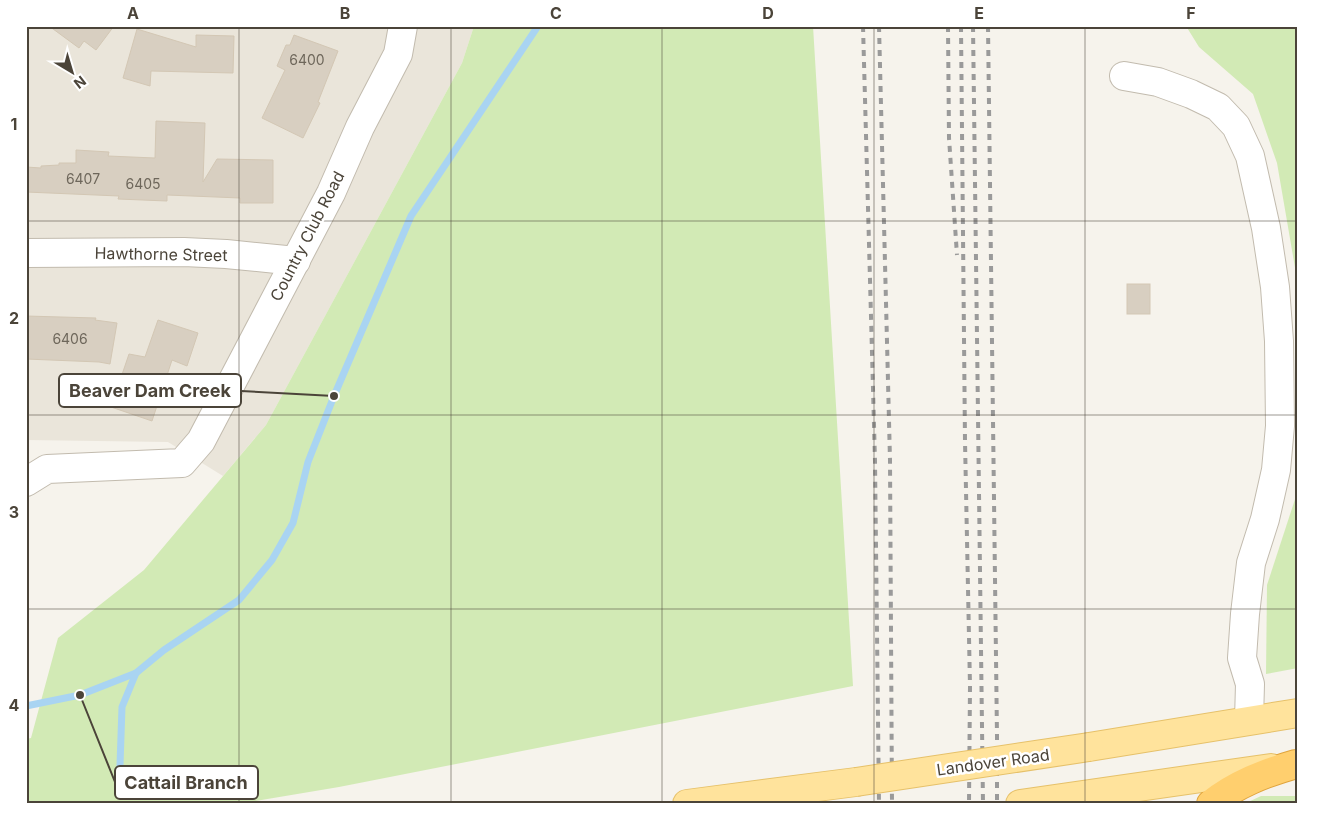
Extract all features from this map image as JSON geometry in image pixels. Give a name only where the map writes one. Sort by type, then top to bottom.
[{"type":"highway","points":[[1211,804],[1240,784],[1265,773],[1297,764]]},
{"type":"main road","name":"Landover Road","points":[[687,804],[856,782],[1298,713]]},
{"type":"main road","points":[[1020,804],[1297,764]]},
{"type":"street","name":"Country Club Road","points":[[26,482],[47,469],[182,463],[201,441],[331,193],[360,127],[398,54],[403,26]]},
{"type":"street","points":[[1124,76],[1158,82],[1191,94],[1218,107],[1236,126],[1250,156],[1266,228],[1275,287],[1279,341],[1280,426],[1276,470],[1265,519],[1251,563],[1245,614],[1242,658],[1250,684],[1249,720]]},
{"type":"street","name":"Hawthorne Street","points":[[26,253],[184,252],[296,260]]},
{"type":"shaded area","points":[[26,26],[474,26],[462,63],[266,425],[223,476],[168,442],[26,440]]},
{"type":"green space","points":[[474,26],[813,26],[853,686],[339,787],[238,804],[26,804],[26,739],[31,738],[58,638],[144,570],[266,425],[462,63]]},
{"type":"green space","points":[[1186,26],[1298,26],[1298,285],[1277,163],[1253,94],[1199,47]]},
{"type":"green space","points":[[1298,490],[1298,668],[1266,674],[1267,585]]},
{"type":"green space","points":[[1261,796],[1298,796],[1298,804],[1244,804]]},
{"type":"building","points":[[49,26],[114,26],[96,50],[84,41],[79,48]]},
{"type":"building","points":[[137,29],[196,47],[196,35],[234,36],[233,73],[151,71],[150,86],[123,78]]},
{"type":"building","points":[[294,35],[338,51],[318,102],[320,103],[303,138],[262,118],[285,70],[277,66],[286,45],[290,45]]},
{"type":"building","points":[[156,121],[205,123],[203,182],[217,159],[273,160],[273,203],[240,203],[240,198],[167,195],[167,201],[118,199],[119,196],[26,192],[26,167],[41,168],[41,166],[59,165],[59,163],[76,163],[76,150],[109,152],[108,156],[155,158]]},
{"type":"building","points":[[1127,284],[1150,284],[1150,314],[1127,314]]},
{"type":"building","points":[[26,316],[96,318],[95,320],[117,323],[110,364],[26,359]]},
{"type":"building","points":[[158,320],[198,333],[187,366],[172,360],[152,421],[111,407],[129,354],[145,357]]},
{"type":"waterway","points":[[119,794],[122,707],[136,673],[164,650],[239,600],[272,560],[293,523],[308,462],[334,396],[411,216],[538,26]]},
{"type":"waterway","points":[[26,706],[80,695],[136,673]]},
{"type":"railway","points":[[863,26],[875,461],[879,804]]},
{"type":"railway","points":[[879,26],[890,460],[892,804]]},
{"type":"railway","points":[[948,26],[949,138],[957,255]]},
{"type":"railway","points":[[961,26],[965,441],[970,686],[969,804]]},
{"type":"railway","points":[[973,26],[983,804]]},
{"type":"railway","points":[[988,26],[997,804]]},
{"type":"place","name":"Beaver Dam Creek","points":[[334,396]]},
{"type":"place","name":"Cattail Branch","points":[[80,695]]}]
